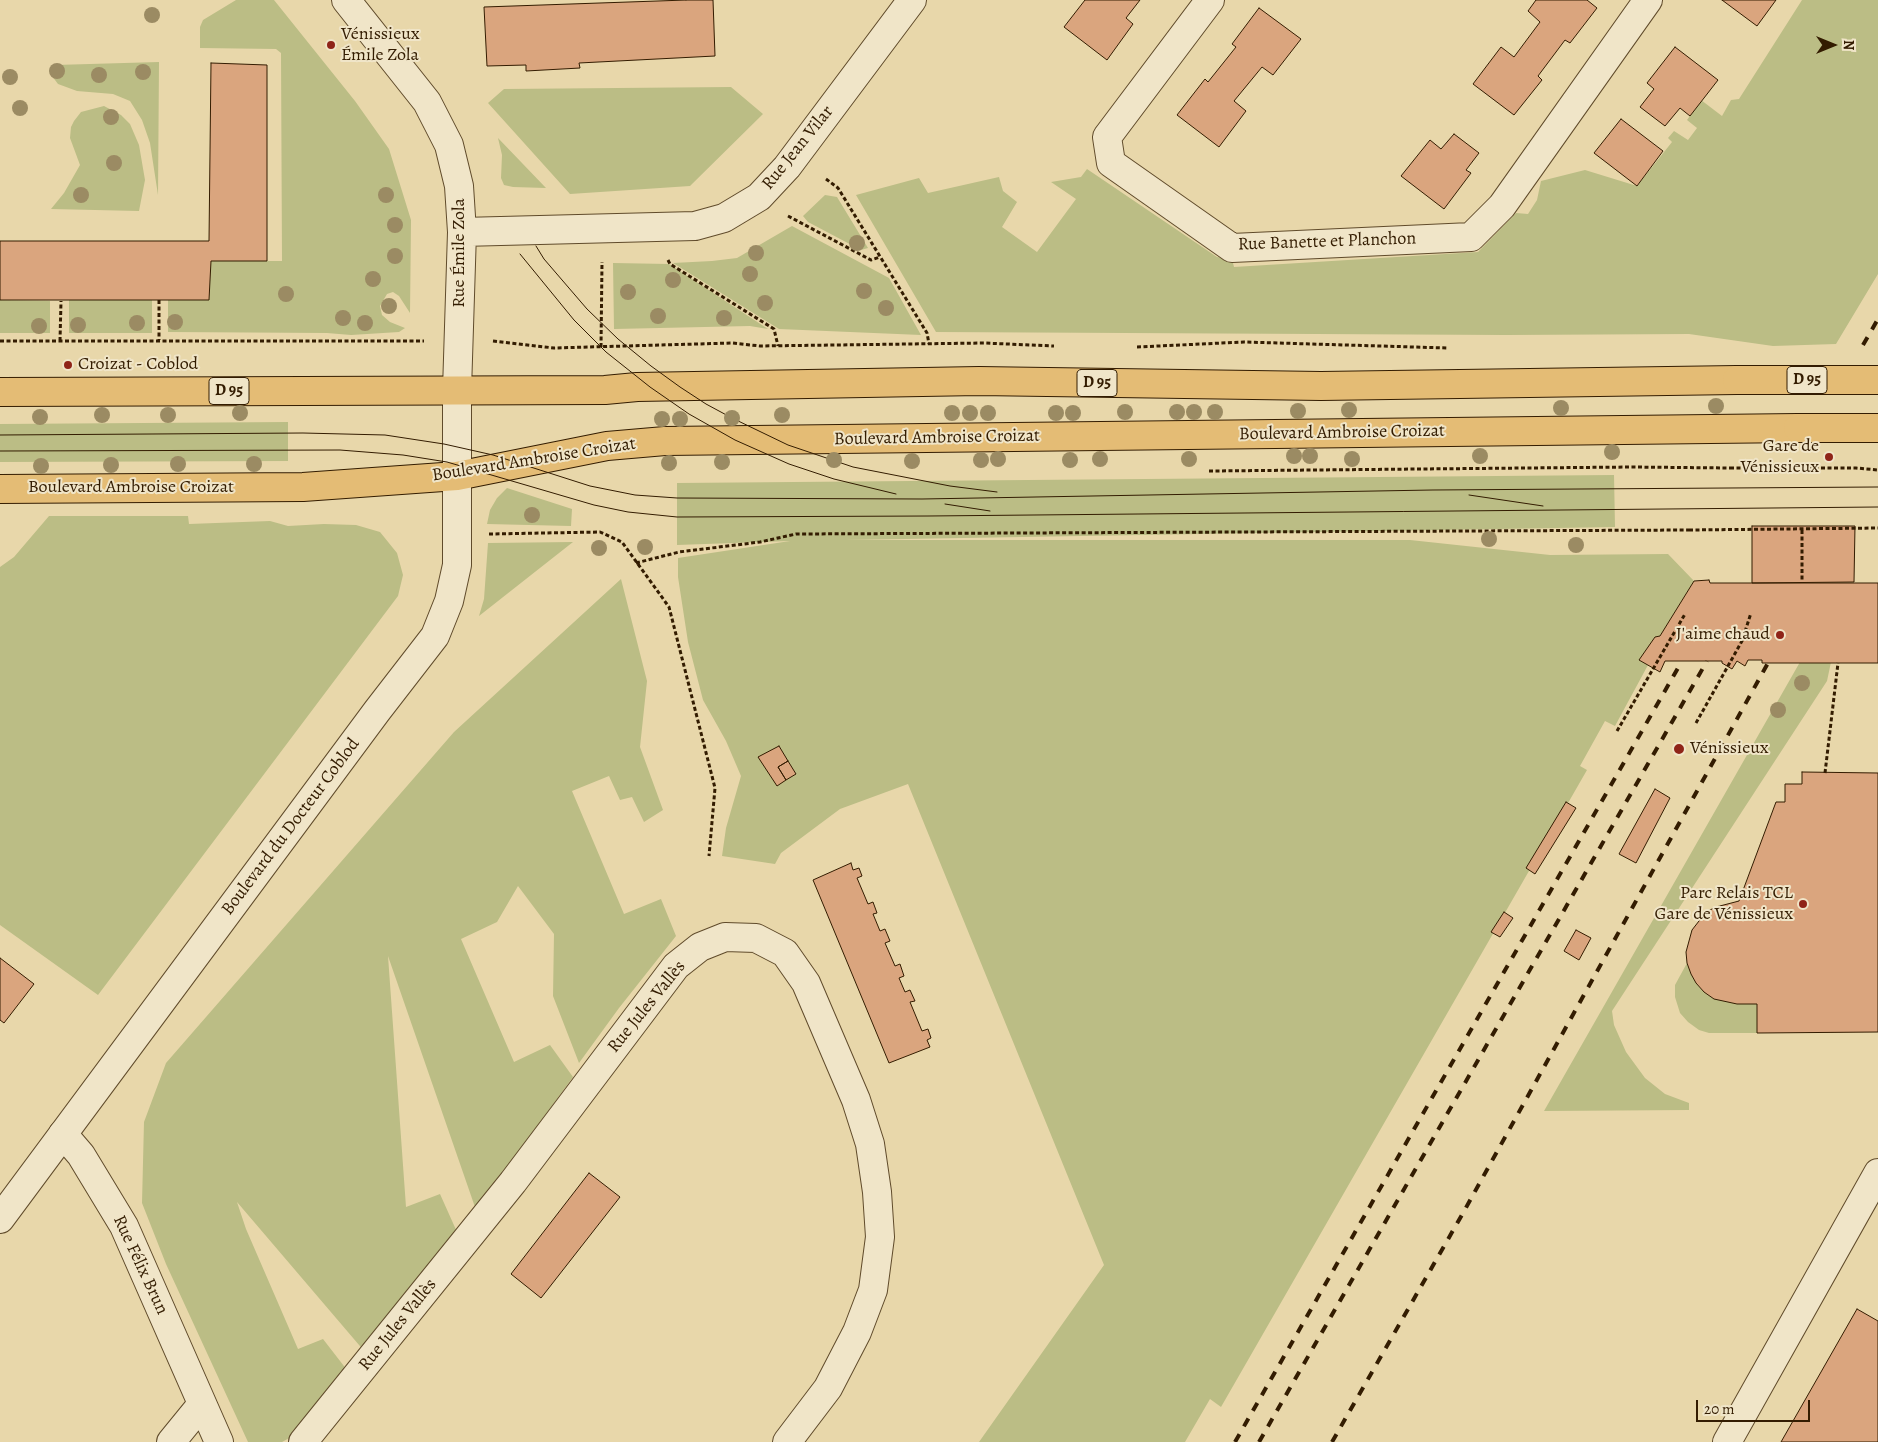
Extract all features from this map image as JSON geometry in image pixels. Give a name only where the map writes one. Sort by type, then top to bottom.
[{"type":"main road","name":"D 95","points":[[0,392],[605,390],[636,387],[979,381],[1321,386],[1737,380],[1878,380]]},
{"type":"main road","name":"Boulevard Ambroise Croizat","points":[[0,488],[303,487],[457,476],[607,446],[665,441],[1711,428],[1878,428]]},
{"type":"street","name":"Rue Émile Zola","points":[[346,0],[427,102],[449,145],[459,186],[462,232],[457,390]]},
{"type":"street","name":"Rue Jean Vilar","points":[[462,232],[695,226],[724,218],[759,197],[787,167],[912,0]]},
{"type":"street","name":"Rue Banette et Planchon","points":[[1210,0],[1107,138],[1110,163],[1232,248],[1471,236],[1502,206],[1648,0]]},
{"type":"street","name":"Boulevard du Docteur Coblod","points":[[0,1219],[376,711],[435,636],[449,601],[457,565],[457,390]]},
{"type":"street","name":"Rue Jules Vallès","points":[[303,1442],[514,1182],[676,966],[700,947],[725,937],[756,938],[785,952],[806,983],[856,1100],[870,1144],[877,1192],[880,1237],[873,1290],[857,1332],[828,1388],[786,1442]]},
{"type":"street","name":"Rue Félix Brun","points":[[63,1134],[80,1156],[124,1226],[219,1442]]},
{"type":"street","points":[[1727,1442],[1878,1173]]},
{"type":"street","points":[[171,1442],[202,1404]]},
{"type":"path","points":[[826,179],[838,188],[927,333],[929,344]]},
{"type":"path","points":[[788,216],[871,260],[880,257]]},
{"type":"path","points":[[601,347],[602,227]]},
{"type":"path","points":[[666,255],[670,264],[774,329],[778,346]]},
{"type":"path","points":[[159,300],[159,340]]},
{"type":"path","points":[[60,341],[61,301]]},
{"type":"path","points":[[0,341],[459,342],[496,340],[554,348],[732,343],[778,346],[984,343],[1059,346]]},
{"type":"path","points":[[1133,347],[1244,342],[1454,348]]},
{"type":"path","points":[[1206,471],[1622,467],[1856,468],[1878,470]]},
{"type":"path","points":[[636,563],[680,552],[760,542],[796,534],[1802,530],[1878,528]]},
{"type":"path","points":[[1802,530],[1802,583]]},
{"type":"path","points":[[457,535],[600,532],[622,542],[669,607],[715,788],[709,856]]},
{"type":"path","points":[[1696,722],[1742,641],[1751,613]]},
{"type":"path","points":[[1617,730],[1685,614]]},
{"type":"path","points":[[1825,772],[1838,663]]},
{"type":"green space","points":[[236,0],[274,0],[355,101],[389,149],[411,220],[410,313],[399,296],[393,292],[387,294],[380,306],[382,315],[390,322],[405,328],[399,332],[351,335],[327,333],[168,332],[168,300],[209,300],[211,261],[282,261],[281,53],[276,49],[200,48],[200,27],[203,20]]},
{"type":"green space","points":[[1802,0],[1878,0],[1878,274],[1836,344],[1773,346],[1689,334],[936,332],[856,195],[919,178],[928,193],[999,177],[1003,191],[1017,202],[1002,227],[1037,252],[1076,199],[1051,182],[1081,177],[1087,169],[1217,257],[1232,259],[1234,267],[1478,252],[1516,213],[1528,214],[1537,200],[1541,181],[1585,170],[1637,186],[1672,142],[1668,138],[1674,131],[1688,140],[1697,128],[1687,120],[1701,100],[1722,116],[1731,100],[1739,99]]},
{"type":"green space","points":[[159,62],[158,195],[150,143],[142,120],[130,101],[113,94],[77,91],[58,84],[52,76],[55,65]]},
{"type":"green space","points":[[731,87],[763,114],[690,186],[570,194],[488,103],[504,89]]},
{"type":"green space","points":[[104,106],[121,115],[130,124],[139,145],[145,180],[139,211],[51,209],[64,193],[80,165],[70,138],[71,127],[74,121],[81,112]]},
{"type":"green space","points":[[498,138],[546,188],[504,185],[501,178],[502,155]]},
{"type":"green space","points":[[825,195],[837,197],[868,248],[861,250],[808,222],[803,216]]},
{"type":"green space","points":[[792,226],[889,278],[921,335],[779,329],[673,263],[737,258]]},
{"type":"green space","points":[[613,263],[669,264],[768,329],[750,326],[614,329]]},
{"type":"green space","points":[[0,300],[50,301],[50,333],[0,333]]},
{"type":"green space","points":[[69,300],[152,300],[152,333],[69,333]]},
{"type":"green space","points":[[288,422],[288,461],[0,462],[0,424]]},
{"type":"green space","points":[[1614,475],[1615,527],[845,540],[1410,540],[1550,555],[1668,554],[1694,581],[1660,636],[1655,637],[1640,660],[1648,665],[1615,726],[1605,721],[1580,766],[1587,770],[1221,1407],[1210,1399],[1185,1442],[979,1442],[1104,1265],[908,784],[840,809],[781,853],[775,864],[722,856],[726,828],[741,776],[726,741],[703,700],[688,642],[678,577],[678,558],[790,541],[677,545],[677,483]]},
{"type":"green space","points":[[507,488],[572,509],[571,526],[487,524],[490,510],[497,498]]},
{"type":"green space","points":[[49,516],[188,516],[189,524],[270,521],[288,526],[356,525],[380,532],[397,553],[403,575],[398,596],[98,995],[0,925],[0,567],[14,557]]},
{"type":"green space","points":[[573,542],[479,616],[484,599],[488,543]]},
{"type":"green space","points":[[621,579],[647,681],[640,747],[663,810],[644,822],[632,797],[620,800],[609,776],[572,791],[624,914],[661,899],[676,936],[619,1008],[579,1063],[553,996],[554,934],[518,886],[497,922],[461,939],[514,1062],[550,1045],[573,1077],[476,1210],[388,956],[406,1207],[440,1194],[457,1232],[365,1352],[237,1202],[246,1229],[298,1349],[323,1339],[347,1370],[304,1430],[282,1442],[248,1442],[166,1264],[142,1203],[144,1122],[166,1063],[454,732]]},
{"type":"green space","points":[[1800,662],[1831,662],[1827,681],[1612,1011],[1614,1025],[1626,1052],[1645,1078],[1665,1094],[1689,1103],[1689,1110],[1544,1111]]},
{"type":"green space","points":[[1687,963],[1696,983],[1704,992],[1714,998],[1737,1004],[1757,1004],[1757,1033],[1709,1033],[1699,1030],[1688,1022],[1680,1013],[1675,997],[1675,985]]},
{"type":"building","points":[[713,0],[715,56],[579,63],[580,68],[526,71],[526,65],[487,66],[484,7]]},
{"type":"building","points":[[1085,0],[1140,0],[1126,18],[1133,24],[1107,60],[1064,27]]},
{"type":"building","points":[[1536,0],[1587,0],[1597,8],[1570,43],[1565,40],[1538,76],[1542,80],[1514,115],[1473,84],[1501,47],[1514,57],[1540,22],[1528,11]]},
{"type":"building","points":[[1722,0],[1776,0],[1757,26]]},
{"type":"building","points":[[1259,8],[1301,39],[1273,75],[1262,67],[1234,101],[1246,111],[1219,147],[1177,115],[1205,79],[1208,82],[1236,47],[1232,44]]},
{"type":"building","points":[[1675,47],[1718,80],[1690,116],[1680,108],[1665,126],[1640,107],[1654,89],[1647,83]]},
{"type":"building","points":[[211,63],[267,65],[267,261],[211,261],[209,300],[0,300],[0,241],[209,241]]},
{"type":"building","points":[[1621,119],[1663,151],[1637,186],[1594,153]]},
{"type":"building","points":[[1454,134],[1479,153],[1466,170],[1471,173],[1444,209],[1401,176],[1430,140],[1441,149]]},
{"type":"building","points":[[1752,526],[1855,526],[1854,582],[1752,583]]},
{"type":"building","points":[[1709,580],[1710,583],[1878,583],[1878,663],[1762,663],[1762,660],[1748,660],[1745,666],[1737,661],[1732,669],[1722,663],[1722,661],[1665,661],[1660,672],[1639,660],[1655,637],[1660,636],[1694,581]]},
{"type":"building","points":[[779,746],[788,761],[778,767],[786,780],[777,786],[758,757]]},
{"type":"building","points":[[788,761],[796,774],[786,780],[778,767]]},
{"type":"building","name":"Parc Relais TCL Gare de Vénissieux","points":[[1802,772],[1878,773],[1878,1032],[1757,1033],[1757,1004],[1737,1004],[1714,999],[1696,983],[1687,963],[1686,952],[1692,930],[1706,912],[1716,907],[1739,901],[1776,802],[1785,802],[1785,784],[1802,784]]},
{"type":"building","points":[[1655,789],[1670,798],[1636,863],[1619,854]]},
{"type":"building","points":[[1566,802],[1576,808],[1535,874],[1526,868]]},
{"type":"building","points":[[851,863],[853,870],[859,868],[862,876],[857,878],[868,904],[873,902],[877,913],[873,914],[880,931],[885,929],[890,941],[885,943],[895,966],[900,964],[904,976],[899,978],[905,992],[910,990],[915,1001],[910,1002],[922,1031],[928,1029],[931,1038],[927,1040],[930,1047],[889,1063],[813,880]]},
{"type":"building","points":[[1504,912],[1513,918],[1500,937],[1491,932]]},
{"type":"building","points":[[1576,930],[1591,938],[1579,960],[1564,951]]},
{"type":"building","points":[[0,958],[34,984],[4,1023],[0,1020]]},
{"type":"building","points":[[589,1173],[620,1197],[541,1298],[511,1274]]},
{"type":"building","points":[[1857,1309],[1878,1321],[1878,1442],[1781,1442]]},
{"type":"tram line","points":[[536,246],[544,259],[587,309],[618,339],[680,387],[732,418],[788,445],[853,467],[950,486],[997,492]]},
{"type":"tram line","points":[[520,254],[574,320],[606,352],[650,387],[689,414],[735,440],[789,464],[834,479],[896,494]]},
{"type":"tram line","points":[[0,435],[303,433],[385,435],[444,444],[493,455],[590,486],[635,495],[677,498],[922,499],[1432,490],[1878,487]]},
{"type":"tram line","points":[[0,451],[340,450],[403,455],[447,462],[594,505],[628,512],[677,517],[1878,507]]},
{"type":"tram line","points":[[1469,495],[1543,506]]},
{"type":"tram line","points":[[945,504],[990,511]]},
{"type":"railway","points":[[1863,345],[1878,319]]},
{"type":"railway","points":[[1235,1442],[1682,661]]},
{"type":"railway","points":[[1259,1442],[1707,661]]},
{"type":"railway","points":[[1332,1442],[1463,1213],[1768,663]]},
{"type":"place","name":"Vénissieux Émile Zola","points":[[331,45]]},
{"type":"place","name":"Croizat - Coblod","points":[[68,365]]},
{"type":"place","name":"Gare de Vénissieux","points":[[1829,457]]},
{"type":"place","name":"J'aime chaud","points":[[1780,635]]},
{"type":"place","name":"Vénissieux","points":[[1679,749]]},
{"type":"place","name":"Parc Relais TCL Gare de Vénissieux","points":[[1803,904]]}]
